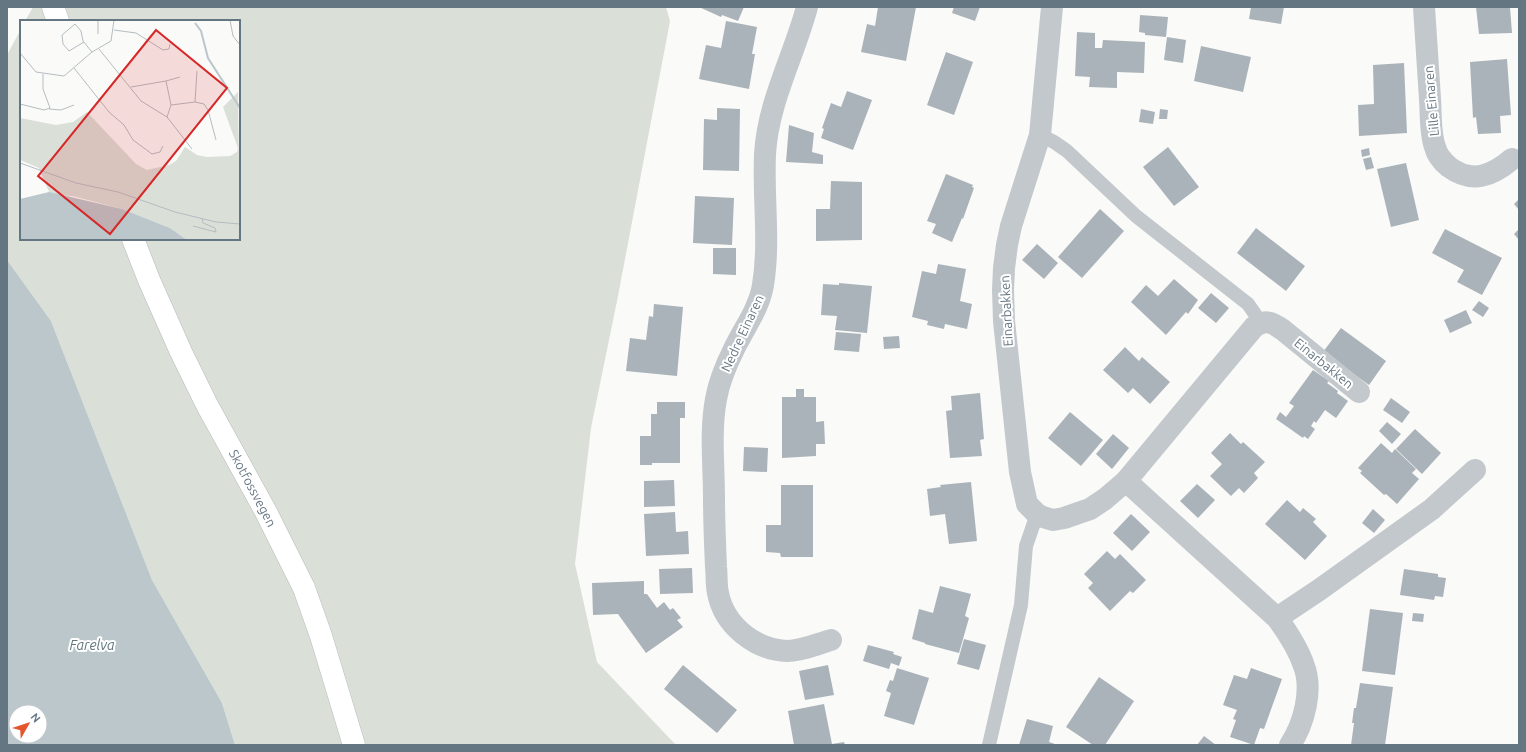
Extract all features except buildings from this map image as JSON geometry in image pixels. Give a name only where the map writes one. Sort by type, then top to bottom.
[{"type":"main road","points":[[53,7],[58,20]]},
{"type":"main road","name":"Skotfossvegen","points":[[133,240],[149,280],[181,352],[207,405],[269,518],[304,588],[321,636],[354,745]]},
{"type":"street","name":"Nedre Einaren","points":[[807,7],[769,123],[765,154],[766,252],[763,286],[746,330],[734,349],[722,378],[716,398],[714,431],[714,525],[718,593],[724,611],[734,626],[746,637],[761,645],[775,649],[789,651],[831,640]]},
{"type":"street","name":"Einarbakken","points":[[1037,514],[1027,504],[1020,472],[1004,321],[1003,290],[1007,245],[1011,226],[1040,135],[1052,7]]},
{"type":"street","name":"Lille Einaren","points":[[1424,7],[1431,124],[1435,148],[1444,162],[1458,173],[1474,177],[1500,169],[1512,159]]},
{"type":"street","name":"Einarbakken","points":[[1259,324],[1266,322],[1272,323],[1283,330],[1359,392]]},
{"type":"street","points":[[1037,514],[1053,520],[1064,518],[1077,515],[1105,499],[1126,481],[1254,327],[1259,324]]},
{"type":"street","points":[[1277,618],[1319,590],[1432,509],[1475,470]]},
{"type":"street","points":[[1126,481],[1277,618],[1289,634],[1305,667],[1308,686],[1305,711],[1298,730],[1290,745]]},
{"type":"lane","points":[[1040,135],[1067,151],[1136,216],[1248,304],[1255,314],[1259,324]]},
{"type":"lane","points":[[989,745],[1021,605],[1026,546],[1037,514]]},
{"type":"shaded area","points":[[33,7],[666,7],[670,21],[618,296],[591,428],[575,564],[597,662],[677,745],[235,745],[222,703],[152,580],[51,321],[7,260],[7,55],[20,31],[20,240],[240,240],[240,20],[26,20]]},
{"type":"water","name":"Farelva","points":[[7,260],[51,321],[152,580],[222,703],[235,745],[7,745]]}]
